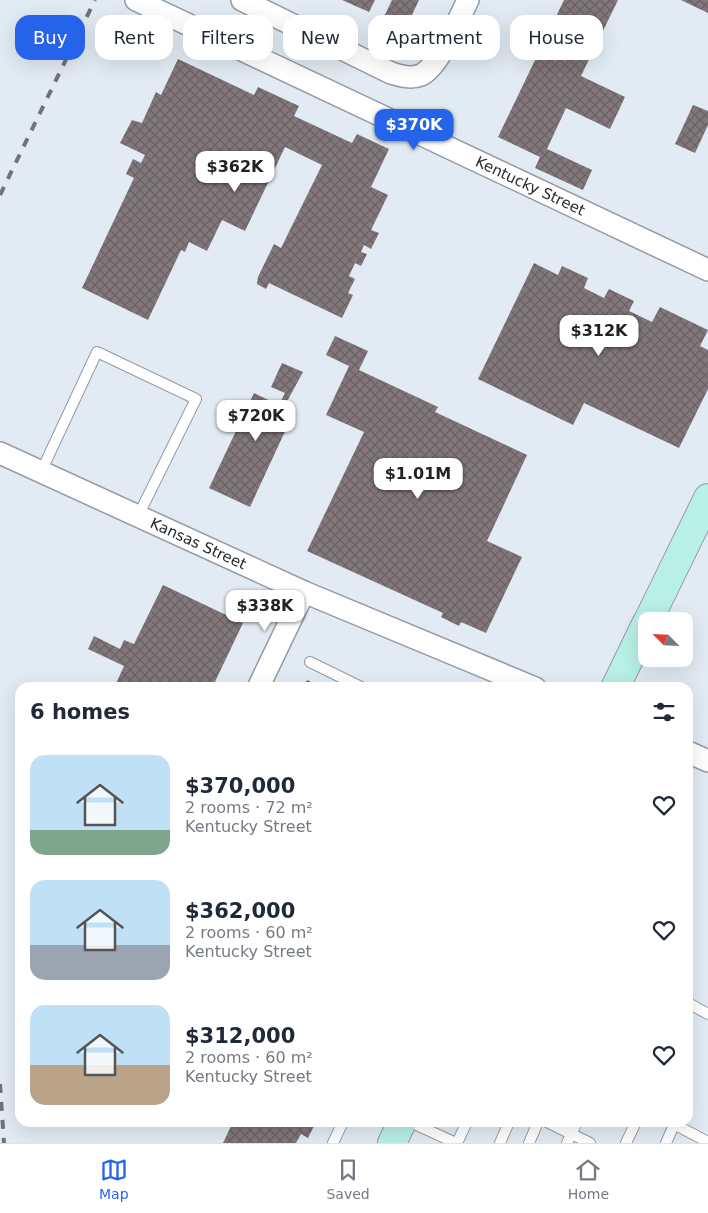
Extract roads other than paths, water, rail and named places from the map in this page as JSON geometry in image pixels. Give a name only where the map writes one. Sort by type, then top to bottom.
[{"type":"main road","points":[[652,612],[708,498]]},
{"type":"main road","points":[[618,682],[638,641]]},
{"type":"main road","points":[[392,1143],[400,1127]]},
{"type":"street","name":"Kentucky Street","points":[[136,0],[708,270]]},
{"type":"street","points":[[242,0],[391,73],[407,78],[422,75],[430,68],[444,49],[468,0]]},
{"type":"street","name":"Kansas Street","points":[[0,453],[304,592],[521,682]]},
{"type":"street","points":[[261,682],[304,592]]},
{"type":"street","points":[[693,754],[708,761]]},
{"type":"lane","points":[[40,472],[97,352],[196,399],[138,516]]},
{"type":"lane","points":[[310,662],[351,682]]},
{"type":"lane","points":[[693,1006],[708,1014]]},
{"type":"lane","points":[[333,1143],[341,1127]]},
{"type":"lane","points":[[421,1127],[456,1143],[464,1127]]},
{"type":"lane","points":[[500,1143],[507,1127]]},
{"type":"lane","points":[[528,1143],[536,1127]]},
{"type":"lane","points":[[553,1127],[569,1139],[590,1143]]},
{"type":"lane","points":[[569,1139],[574,1127]]},
{"type":"lane","points":[[626,1143],[634,1127]]},
{"type":"lane","points":[[666,1143],[671,1127]]},
{"type":"lane","points":[[678,1127],[708,1142]]},
{"type":"railway","points":[[0,195],[95,0]]},
{"type":"railway","points":[[0,1084],[4,1143]]}]
